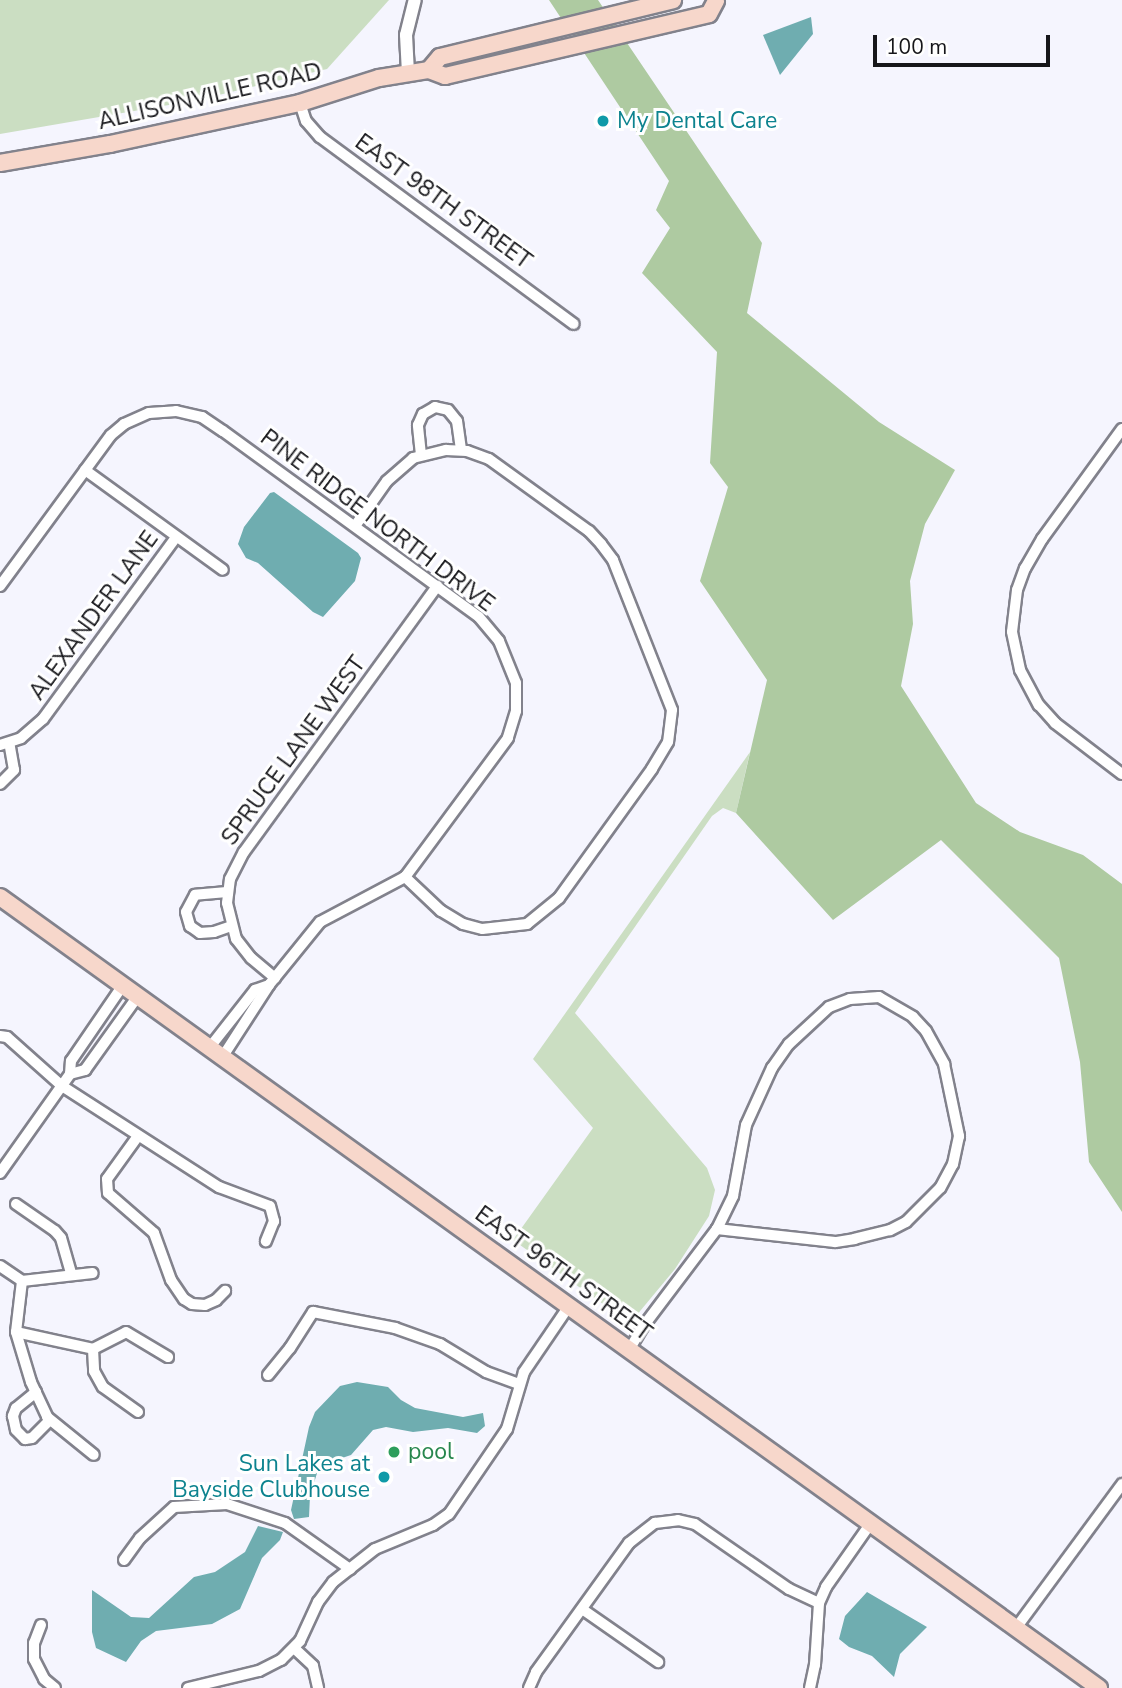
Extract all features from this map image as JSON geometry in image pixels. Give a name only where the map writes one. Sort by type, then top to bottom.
[{"type":"main road","name":"ALLISONVILLE ROAD","points":[[429,70],[440,57],[673,0]]},
{"type":"main road","name":"ALLISONVILLE ROAD","points":[[0,163],[110,144],[300,103],[379,78],[429,70],[445,76],[709,14],[717,0]]},
{"type":"main road","name":"EAST 96TH STREET","points":[[0,897],[1099,1688]]},
{"type":"street","points":[[408,73],[406,35],[415,0]]},
{"type":"street","name":"EAST 98TH STREET","points":[[300,103],[306,121],[320,137],[574,324]]},
{"type":"street","points":[[421,455],[418,425],[423,414],[435,407],[449,410],[457,421],[461,450]]},
{"type":"street","name":"PINE RIDGE NORTH DRIVE","points":[[85,470],[124,424],[149,413],[176,411],[202,417],[437,586],[478,617],[499,640],[516,683],[517,697],[508,738],[405,877]]},
{"type":"street","points":[[1122,429],[1042,539],[1025,568],[1017,590],[1012,632],[1020,670],[1039,705],[1055,723],[1122,774]]},
{"type":"street","points":[[217,1051],[320,922],[405,877],[441,911],[463,924],[482,929],[527,924],[559,898],[668,743],[673,710],[613,560],[589,531],[489,459],[461,450],[436,450],[421,455],[401,466],[387,481],[355,526]]},
{"type":"street","points":[[0,586],[85,470],[223,570]]},
{"type":"street","name":"ALEXANDER LANE","points":[[0,784],[14,770],[5,744],[32,731],[51,710],[176,537]]},
{"type":"street","name":"SPRUCE LANE WEST","points":[[272,981],[236,939],[231,926],[228,892],[230,879],[244,852],[437,586]]},
{"type":"street","points":[[228,892],[195,895],[186,912],[190,926],[200,933],[214,932],[231,926]]},
{"type":"street","points":[[217,1051],[255,990],[272,981]]},
{"type":"street","points":[[0,1173],[70,1074],[71,1061],[123,985]]},
{"type":"street","points":[[70,1074],[85,1070],[138,996]]},
{"type":"street","points":[[629,1350],[642,1328],[717,1229],[733,1196],[743,1135],[757,1094],[789,1044],[819,1014],[850,999],[879,997],[913,1017],[926,1031],[944,1064],[957,1118],[958,1136],[953,1164],[930,1200],[906,1222],[890,1230],[835,1242],[717,1229]]},
{"type":"street","points":[[0,1036],[7,1037],[62,1086],[138,1136],[219,1187],[270,1206],[274,1217],[266,1241]]},
{"type":"street","points":[[138,1136],[107,1179],[108,1193],[154,1233],[171,1280],[189,1302],[209,1304],[225,1291]]},
{"type":"street","points":[[16,1204],[61,1238],[71,1274]]},
{"type":"street","points":[[0,1266],[22,1280],[93,1273]]},
{"type":"street","points":[[22,1280],[16,1332],[36,1392],[50,1420],[94,1455]]},
{"type":"street","points":[[188,1688],[264,1669],[294,1648],[305,1632],[322,1595],[350,1569],[375,1549],[433,1525],[454,1509],[512,1421],[519,1384],[527,1367],[569,1306]]},
{"type":"street","points":[[268,1375],[290,1348],[313,1312],[407,1332],[440,1344],[497,1377],[519,1384]]},
{"type":"street","points":[[16,1332],[93,1349],[126,1332],[168,1357]]},
{"type":"street","points":[[93,1349],[94,1371],[103,1387],[138,1412]]},
{"type":"street","points":[[36,1392],[21,1401],[14,1411],[16,1430],[25,1438],[32,1438],[50,1420]]},
{"type":"street","points":[[1016,1628],[1122,1484]]},
{"type":"street","points":[[124,1560],[140,1538],[174,1507],[189,1509],[227,1504],[285,1523],[350,1569]]},
{"type":"street","points":[[529,1688],[635,1536],[655,1523],[678,1520],[707,1531],[789,1589],[819,1603]]},
{"type":"street","points":[[810,1688],[815,1670],[819,1603],[826,1587],[871,1522]]},
{"type":"street","points":[[582,1609],[659,1662]]},
{"type":"street","points":[[41,1625],[34,1643],[34,1659],[44,1679],[55,1688]]},
{"type":"street","points":[[294,1648],[313,1665],[318,1688]]},
{"type":"green space","points":[[0,0],[389,0],[327,69],[198,100],[0,134]]},
{"type":"green space","points":[[549,0],[598,0],[762,243],[747,313],[879,422],[955,470],[925,524],[910,581],[913,624],[901,686],[976,803],[1020,832],[1083,855],[1122,884],[1122,1212],[1089,1162],[1080,1062],[1059,958],[941,840],[833,920],[736,813],[767,680],[700,581],[728,487],[710,463],[717,352],[642,273],[670,228],[656,210],[669,181]]},
{"type":"green space","points":[[750,752],[736,813],[723,808],[712,816],[575,1013],[707,1168],[715,1190],[709,1216],[675,1269],[636,1316],[624,1319],[513,1240],[593,1128],[533,1059]]},
{"type":"water","points":[[811,17],[813,34],[780,75],[763,35]]},
{"type":"water","points":[[274,492],[358,553],[361,558],[355,581],[323,617],[313,612],[258,563],[246,558],[238,544],[244,527],[270,493]]},
{"type":"water","points":[[357,1382],[388,1387],[401,1400],[415,1408],[463,1417],[483,1413],[485,1426],[477,1433],[448,1428],[413,1432],[386,1427],[373,1430],[351,1455],[327,1463],[318,1470],[310,1496],[309,1517],[294,1519],[291,1510],[309,1427],[315,1412],[340,1386]]},
{"type":"water","points":[[258,1526],[283,1532],[280,1540],[262,1558],[240,1609],[212,1624],[156,1631],[141,1641],[126,1662],[96,1648],[92,1632],[92,1590],[131,1617],[149,1618],[194,1577],[215,1572],[245,1552]]},
{"type":"water","points":[[867,1592],[927,1627],[900,1654],[894,1677],[872,1656],[849,1647],[839,1639],[845,1616]]},
{"type":"place","name":"My Dental Care","points":[[603,121]]},
{"type":"place","name":"pool","points":[[394,1452]]},
{"type":"place","name":"Sun Lakes at Bayside Clubhouse","points":[[384,1477]]}]
